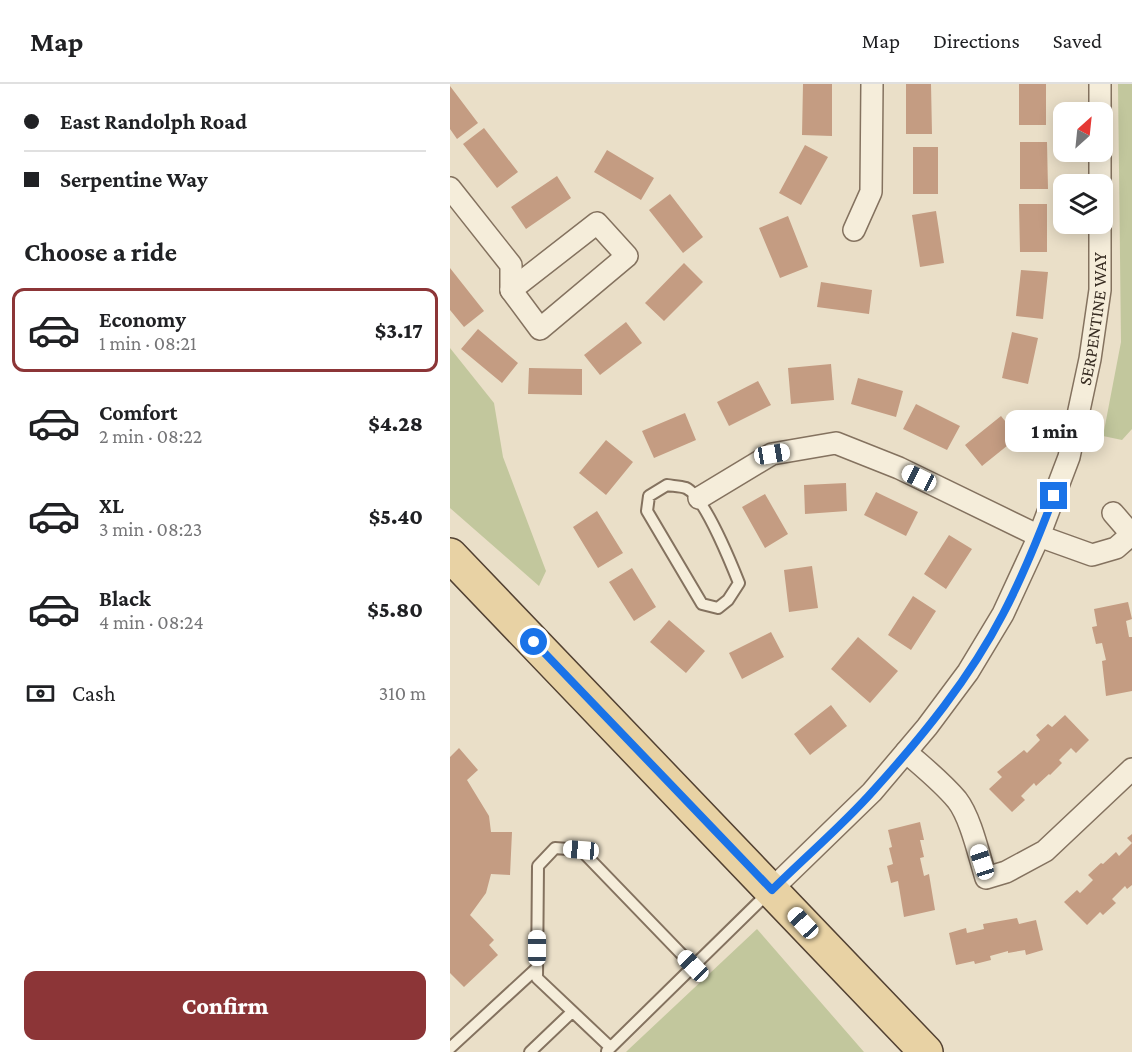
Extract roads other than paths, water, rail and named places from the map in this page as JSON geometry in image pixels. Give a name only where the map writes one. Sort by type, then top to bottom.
[{"type":"main road","points":[[450,555],[926,1052]]},
{"type":"street","points":[[854,230],[871,192],[872,84]]},
{"type":"street","points":[[1100,84],[1100,102]]},
{"type":"street","points":[[450,188],[511,265],[511,290],[540,328],[627,256],[597,223],[511,290]]},
{"type":"street","name":"SERPENTINE WAY","points":[[772,890],[872,792],[927,727],[968,672],[1003,614],[1039,536],[1069,456],[1090,359],[1100,290],[1100,234]]},
{"type":"street","points":[[699,498],[772,454],[836,443],[899,468],[1039,536],[1092,555],[1116,548],[1132,535],[1113,513]]},
{"type":"street","points":[[906,752],[935,777],[958,802],[972,831],[987,878],[1006,872],[1045,851],[1132,768]]},
{"type":"lane","points":[[667,485],[686,488],[699,498],[739,583],[728,600],[718,608],[702,604],[647,511],[649,496],[667,485]]},
{"type":"lane","points":[[693,966],[581,850],[555,848],[538,866],[537,978],[608,1050],[772,890]]},
{"type":"lane","points":[[450,1048],[537,968]]},
{"type":"lane","points":[[530,1052],[573,1012]]}]
